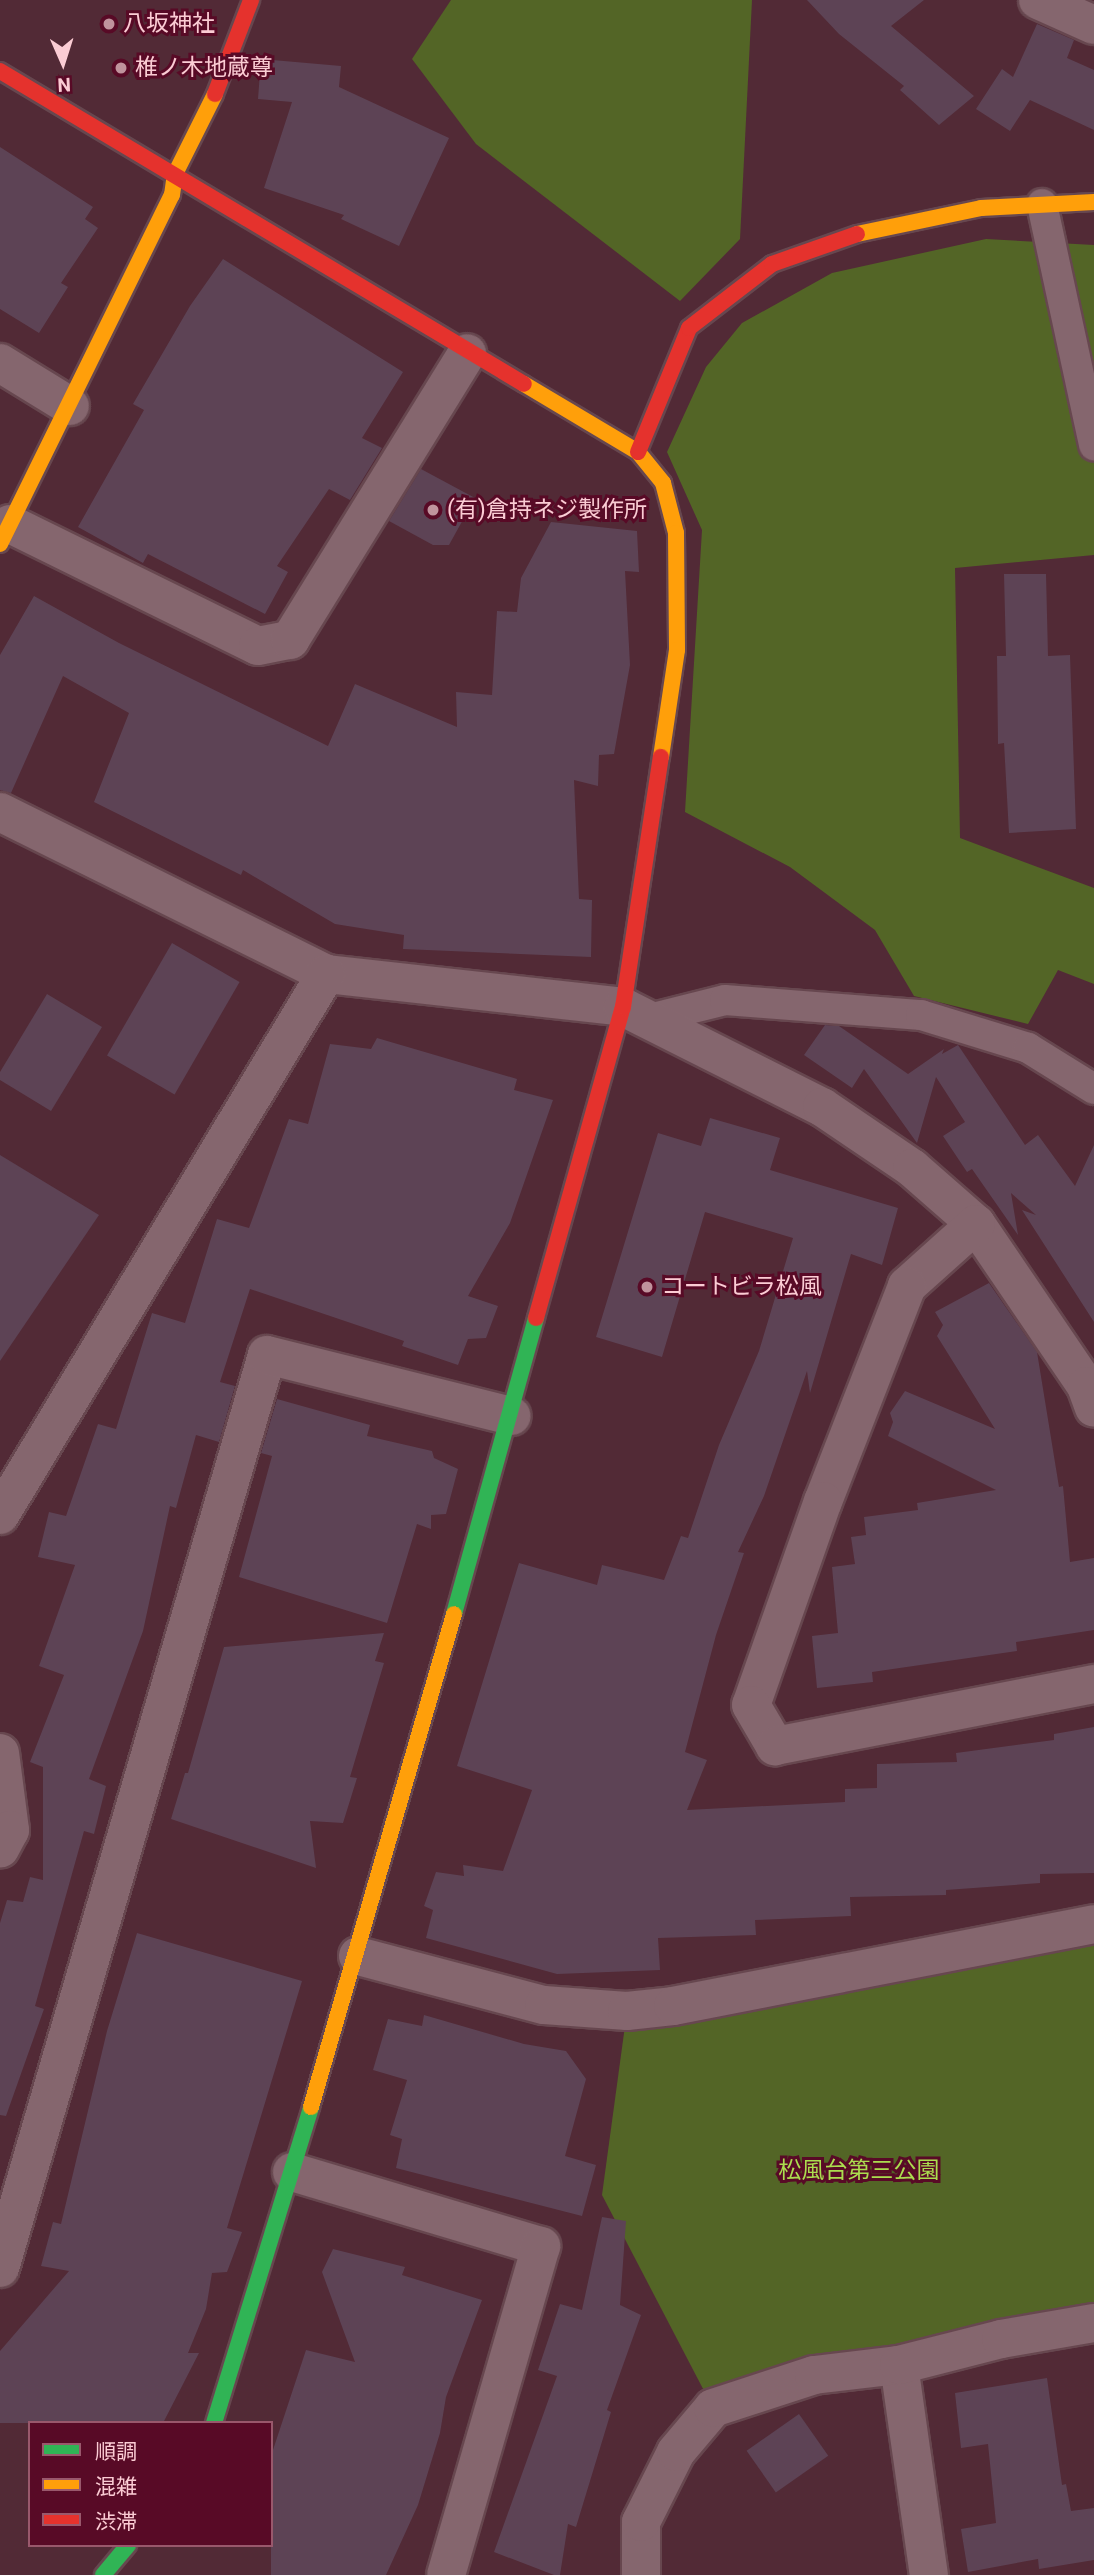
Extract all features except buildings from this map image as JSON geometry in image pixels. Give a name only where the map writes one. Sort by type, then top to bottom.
[{"type":"street","points":[[251,0],[220,83],[175,174],[172,195],[5,534],[258,646],[290,640],[467,353]]},
{"type":"street","points":[[1038,0],[1094,25]]},
{"type":"street","points":[[0,71],[175,174],[467,353],[638,452],[663,483],[676,533],[679,606],[642,901],[634,1013],[511,1416],[358,1956],[215,2421]]},
{"type":"street","points":[[638,452],[689,328],[727,295],[772,264],[874,228],[981,208],[1094,202]]},
{"type":"street","points":[[0,363],[70,406]]},
{"type":"street","points":[[0,813],[326,974],[634,1013],[822,1107],[912,1168],[976,1224],[1080,1376],[1094,1408]]},
{"type":"street","points":[[0,1516],[326,974]]},
{"type":"street","points":[[976,1224],[907,1286],[823,1500],[751,1705],[775,1746],[1094,1684]]},
{"type":"street","points":[[0,2269],[267,1355],[511,1416]]},
{"type":"street","points":[[0,1753],[10,1830],[0,1849]]},
{"type":"street","points":[[358,1956],[544,2005],[627,2011],[673,2006],[1094,1924]]},
{"type":"street","points":[[292,2172],[541,2246],[446,2575]]},
{"type":"street","points":[[641,2575],[641,2522],[676,2452],[713,2408],[814,2375],[899,2365],[1001,2339],[1094,2323]]},
{"type":"street","points":[[899,2365],[929,2575]]},
{"type":"street","points":[[103,2575],[126,2547]]},
{"type":"lane","points":[[1042,204],[1094,445]]},
{"type":"lane","points":[[634,1013],[724,1000],[921,1015],[1028,1048],[1094,1089]]},
{"type":"green space","points":[[451,0],[752,0],[740,239],[680,301],[476,144],[412,59]]},
{"type":"green space","points":[[986,239],[1094,245],[1094,555],[955,568],[960,838],[1094,888],[1094,984],[1058,970],[1028,1024],[914,996],[875,930],[790,867],[685,812],[702,530],[667,452],[706,367],[742,323],[832,273]]},
{"type":"green space","name":"松風台第三公園","points":[[1094,1924],[1094,2318],[713,2408],[602,2195],[627,2011]]},
{"type":"traffic: fast","points":[[454,1614],[536,1318]]},
{"type":"traffic: fast","points":[[215,2421],[311,2107]]},
{"type":"traffic: fast","points":[[103,2575],[126,2547]]},
{"type":"traffic: slow","points":[[0,544],[172,195],[175,174],[215,94]]},
{"type":"traffic: slow","points":[[857,234],[981,208],[1094,202]]},
{"type":"traffic: slow","points":[[524,384],[638,452],[663,483],[676,533],[677,650],[661,757]]},
{"type":"traffic: slow","points":[[311,2107],[454,1614]]},
{"type":"traffic: jam","points":[[215,94],[251,0]]},
{"type":"traffic: jam","points":[[0,71],[524,384]]},
{"type":"traffic: jam","points":[[638,452],[689,328],[772,264],[857,234]]},
{"type":"traffic: jam","points":[[536,1318],[623,1007],[661,757]]},
{"type":"place","name":"八坂神社","points":[[109,24]]},
{"type":"place","name":"椎ノ木地蔵尊","points":[[121,68]]},
{"type":"place","name":"(有)倉持ネジ製作所","points":[[433,510]]},
{"type":"place","name":"コートビラ松風","points":[[647,1287]]}]
